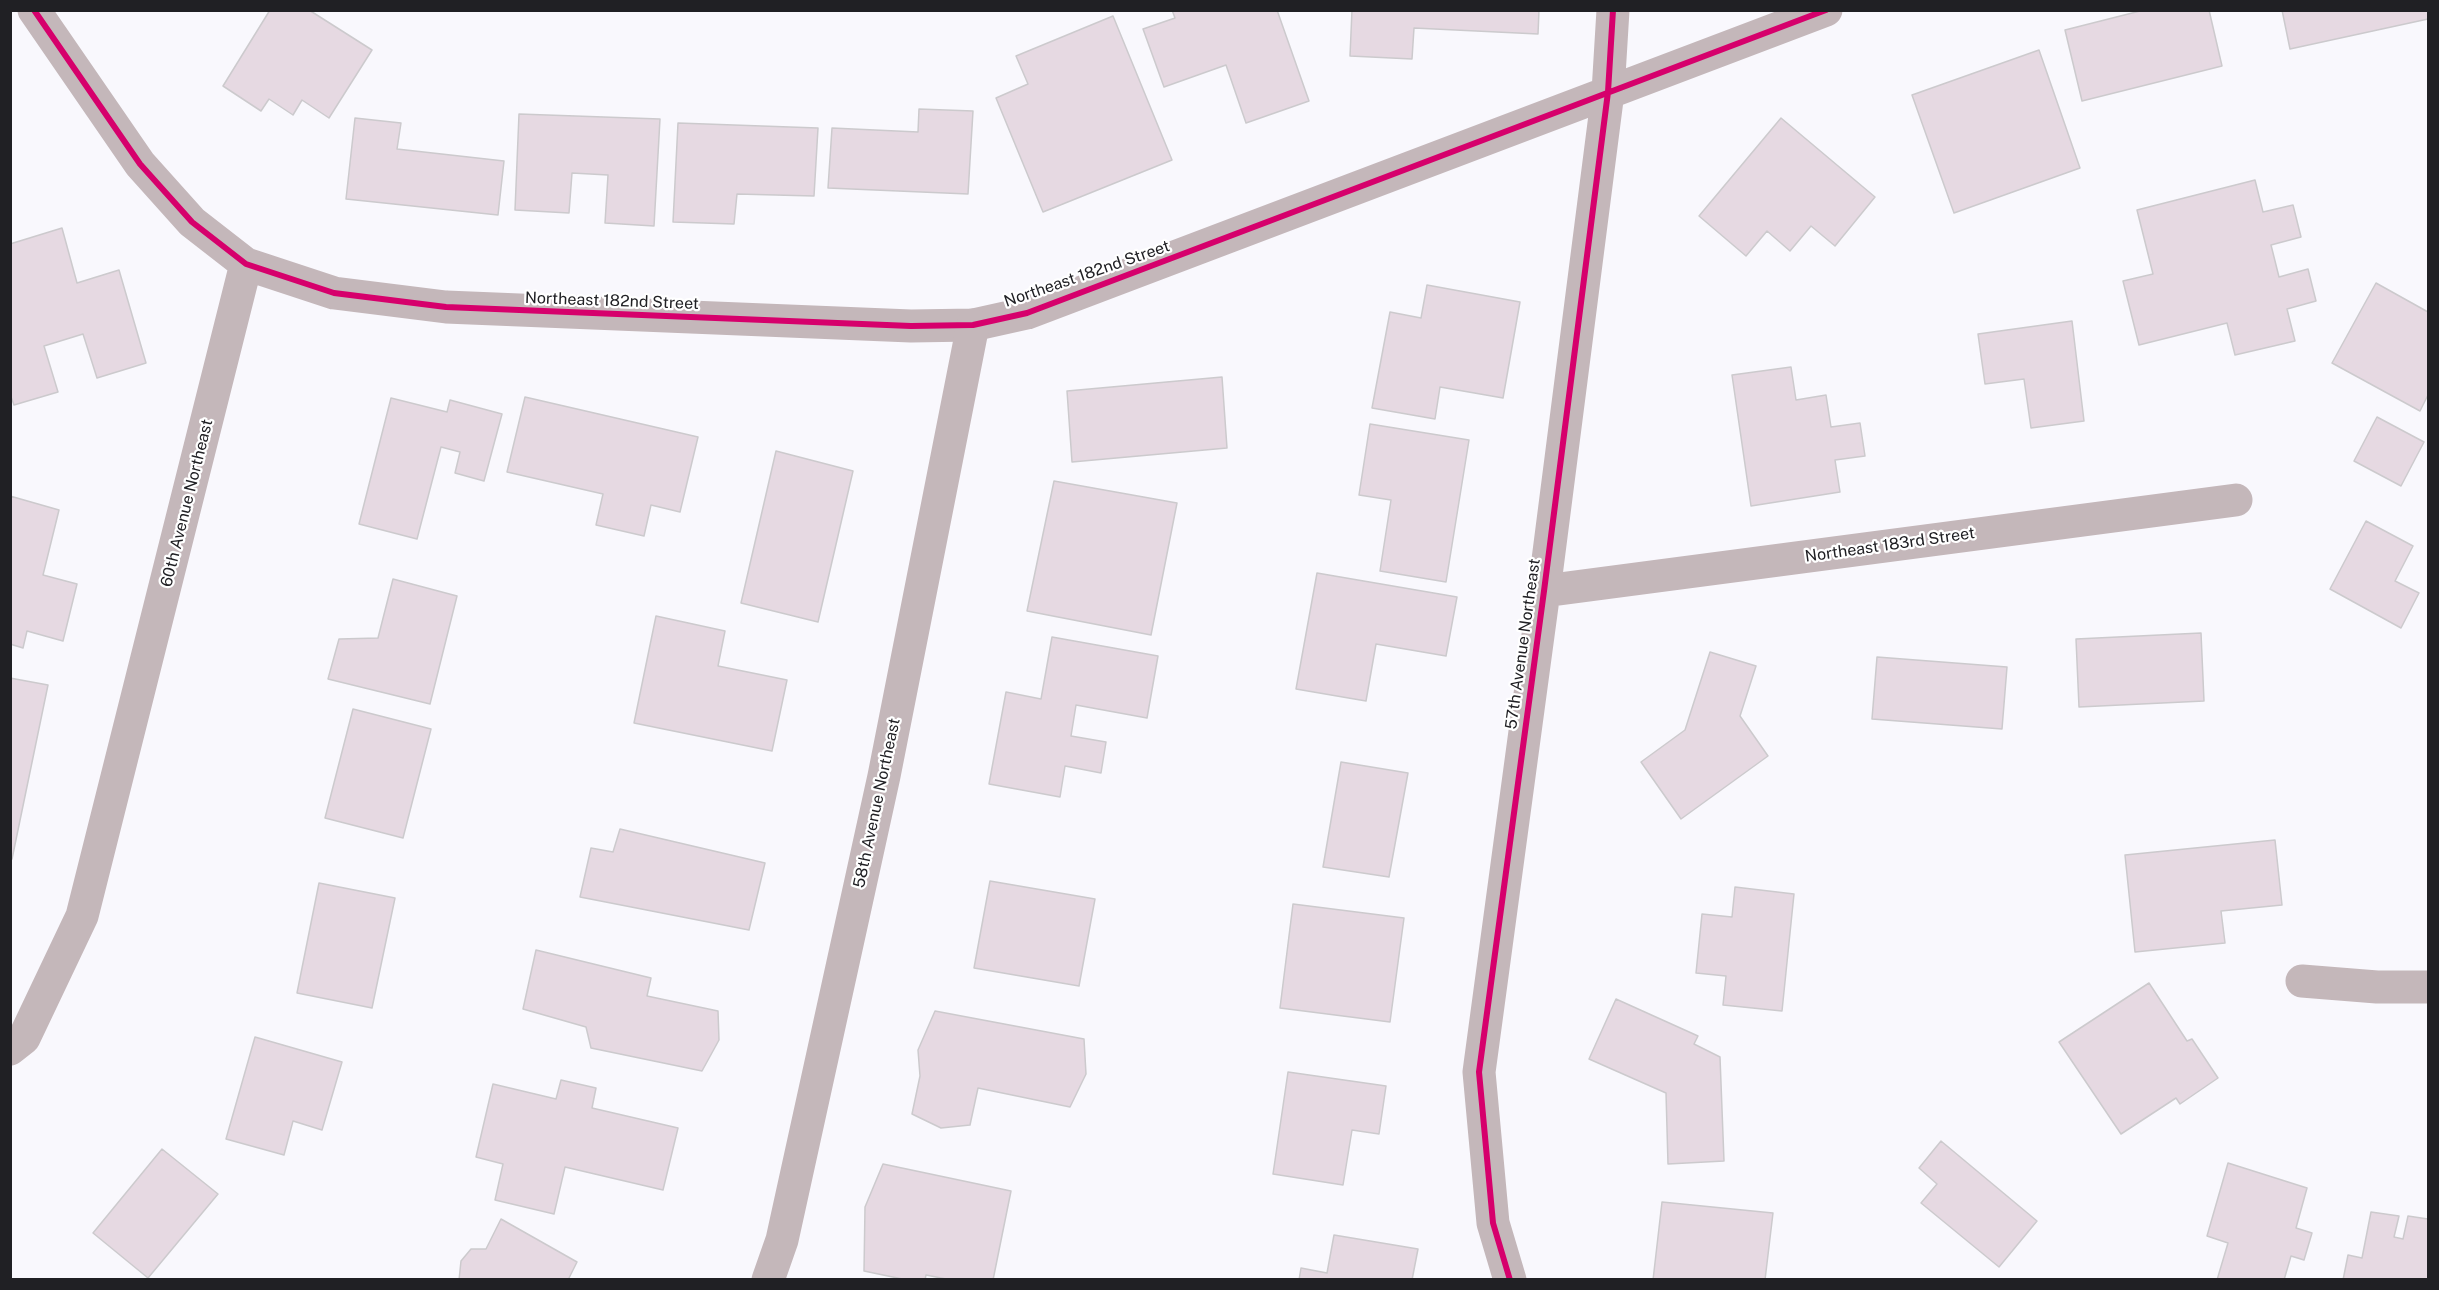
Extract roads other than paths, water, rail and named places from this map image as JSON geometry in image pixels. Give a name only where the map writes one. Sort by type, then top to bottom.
[{"type":"street","points":[[34,10],[140,164],[192,222],[246,264]]},
{"type":"street","name":"57th Avenue Northeast","points":[[1510,1280],[1493,1222],[1479,1072],[1608,92],[1613,10]]},
{"type":"street","name":"Northeast 182nd Street","points":[[246,264],[334,293],[446,307],[911,326],[973,325],[1027,313],[1826,10]]},
{"type":"street","name":"60th Avenue Northeast","points":[[10,1049],[24,1038],[82,916],[246,264]]},
{"type":"street","name":"58th Avenue Northeast","points":[[768,1280],[782,1240],[884,776],[973,325]]},
{"type":"street","name":"Northeast 183rd Street","points":[[1544,591],[2236,500]]},
{"type":"street","points":[[2302,981],[2377,987],[2428,987]]}]
